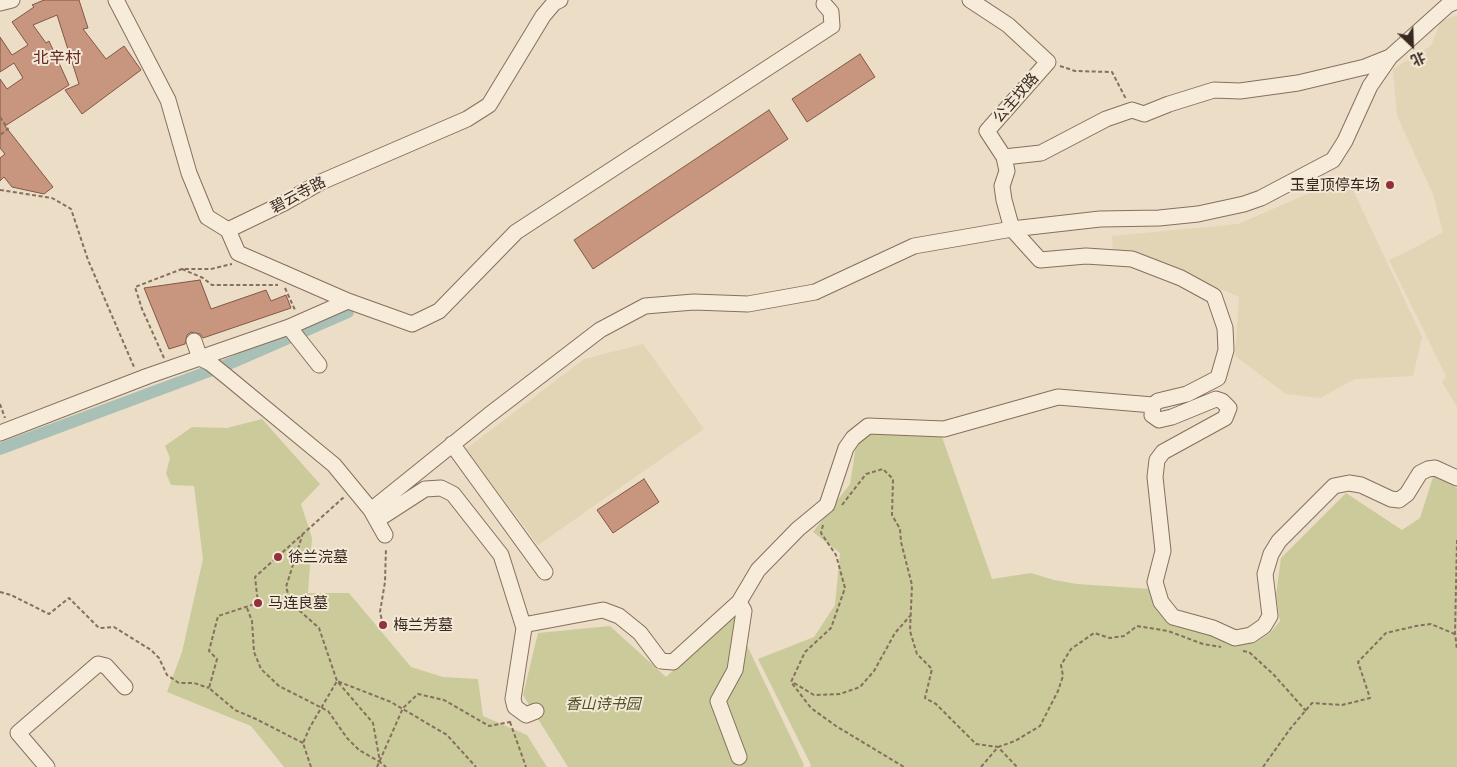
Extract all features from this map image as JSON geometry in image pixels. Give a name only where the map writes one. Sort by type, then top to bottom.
[{"type":"street","points":[[0,3],[12,0]]},
{"type":"street","points":[[116,0],[168,100],[189,173],[207,217],[228,230],[238,254],[416,330],[439,311],[516,232],[832,26],[831,12],[824,4]]},
{"type":"street","name":"碧云寺路","points":[[228,230],[284,203],[321,182],[466,119],[489,105],[543,16],[554,3],[560,0]]},
{"type":"street","name":"公主坟路","points":[[970,0],[1008,24],[1048,62],[987,131],[1004,157]]},
{"type":"street","points":[[374,515],[452,444],[600,330],[646,306],[694,302],[748,304],[815,292],[914,246],[1012,229],[1100,219],[1159,218],[1198,214],[1244,204],[1261,198],[1333,160],[1345,141],[1370,86],[1390,57],[1448,5],[1457,1]]},
{"type":"street","points":[[523,625],[603,610],[619,616],[640,633],[660,661],[673,662],[739,602],[758,570],[798,529],[826,505],[846,448],[853,438],[868,426],[944,429],[1058,397],[1153,405],[1158,401],[1187,394],[1218,378],[1226,350],[1225,328],[1214,296],[1181,278],[1132,259],[1086,256],[1040,260],[1012,229],[1002,186],[1007,170],[1004,157],[1041,153],[1106,119],[1132,110],[1144,114],[1214,90],[1240,91],[1298,84],[1365,67],[1390,57]]},
{"type":"street","points":[[0,433],[140,379],[294,333],[348,302]]},
{"type":"street","points":[[294,333],[319,365]]},
{"type":"street","points":[[194,341],[205,360],[225,374],[334,465],[374,515],[385,535]]},
{"type":"street","points":[[1153,405],[1152,415],[1159,420],[1172,417],[1216,399],[1222,401],[1229,408],[1225,418],[1163,452],[1157,460],[1155,477],[1163,551],[1155,582],[1161,602],[1173,617],[1213,628],[1236,638],[1251,635],[1264,626],[1270,616],[1265,574],[1271,554],[1279,541],[1334,486],[1349,483],[1361,485],[1399,500],[1408,494],[1420,473],[1428,469],[1435,468],[1457,478]]},
{"type":"street","points":[[452,444],[545,572]]},
{"type":"street","points":[[374,515],[426,490],[441,488],[453,494],[501,555],[524,628],[513,700],[513,714],[526,714],[536,711]]},
{"type":"street","points":[[739,602],[744,611],[735,670],[718,701],[739,757]]},
{"type":"street","points":[[47,767],[18,733],[98,664],[106,666],[125,687]]},
{"type":"path","points":[[1048,62],[1075,71],[1112,72],[1132,110]]},
{"type":"path","points":[[0,117],[8,129],[0,135]]},
{"type":"path","points":[[0,190],[52,198],[71,209],[88,260],[140,379]]},
{"type":"path","points":[[164,358],[142,309],[135,287],[182,269],[211,269],[231,265],[238,254]]},
{"type":"path","points":[[182,269],[203,278],[212,285],[284,285],[296,310]]},
{"type":"path","points":[[838,510],[866,474],[883,469],[893,479],[892,515],[900,529],[901,542],[912,585],[910,631],[917,654],[932,669],[926,698],[936,704],[976,744],[998,747],[1015,741],[1040,726],[1058,691],[1062,676],[1061,665],[1071,649],[1094,633],[1110,638],[1124,636],[1137,626],[1168,631],[1203,644],[1222,647]]},
{"type":"path","points":[[209,688],[217,659],[210,651],[218,616],[258,603],[255,577],[353,489]]},
{"type":"path","points":[[792,682],[805,652],[831,628],[845,588],[836,555],[821,533],[823,525],[828,520]]},
{"type":"path","points":[[303,533],[286,586],[291,603],[319,628],[336,682],[373,723],[380,762]]},
{"type":"path","points":[[383,625],[380,612],[385,582],[385,535]]},
{"type":"path","points":[[1457,540],[1457,650]]},
{"type":"path","points":[[0,592],[11,595],[49,614],[69,598],[99,628],[114,627],[151,650],[159,658],[167,675],[179,683],[194,683],[209,688],[235,710],[303,743]]},
{"type":"path","points":[[246,607],[252,621],[254,652],[261,669],[279,686],[328,711],[347,738],[359,750],[386,767]]},
{"type":"path","points":[[792,682],[814,695],[840,694],[860,687],[874,670],[895,633],[910,616]]},
{"type":"path","points":[[1263,767],[1290,729],[1312,703],[1342,705],[1370,698],[1358,662],[1386,634],[1431,624],[1456,634]]},
{"type":"path","points":[[1240,650],[1249,652],[1306,711]]},
{"type":"path","points":[[311,767],[303,743],[336,682]]},
{"type":"path","points":[[336,682],[403,708],[447,735],[476,767]]},
{"type":"path","points":[[792,682],[811,708],[836,726],[904,767]]},
{"type":"path","points":[[377,767],[403,708],[418,694],[444,700],[489,726],[513,714],[526,767]]},
{"type":"path","points":[[981,767],[998,747]]},
{"type":"path","points":[[998,747],[1017,767]]},
{"type":"shaded area","points":[[1457,15],[1457,407],[1442,382],[1446,376],[1389,260],[1443,232],[1433,194],[1397,116],[1393,69],[1431,46],[1441,21]]},
{"type":"shaded area","points":[[1347,177],[1422,337],[1413,376],[1355,379],[1320,398],[1286,394],[1235,356],[1239,297],[1146,256],[1113,255],[1112,236],[1238,224]]},
{"type":"shaded area","points":[[643,344],[704,429],[538,545],[466,449],[584,359]]},
{"type":"green space","points":[[262,419],[320,484],[301,504],[312,538],[308,593],[349,593],[411,667],[443,677],[478,679],[483,716],[527,735],[547,767],[284,767],[251,726],[167,692],[182,652],[203,559],[194,486],[171,485],[166,473],[170,458],[165,446],[192,427],[227,428]]},
{"type":"green space","points":[[870,431],[942,437],[992,579],[1031,573],[1077,584],[1151,589],[1159,610],[1232,643],[1255,643],[1270,633],[1280,621],[1276,595],[1281,558],[1346,493],[1402,530],[1420,518],[1434,474],[1457,488],[1457,767],[809,767],[811,765],[758,659],[814,637],[835,605],[840,553],[813,532],[850,484],[857,439]]},
{"type":"green space","name":"香山诗书园","points":[[733,616],[804,765],[803,767],[568,767],[523,695],[538,633],[610,626],[666,677]]},
{"type":"building","points":[[44,0],[79,0],[88,28],[83,29],[106,59],[124,46],[141,70],[82,114],[65,90],[79,84],[57,15],[33,25],[46,43],[49,41],[69,85],[5,126],[53,187],[44,194],[12,187],[4,177],[0,181],[0,158],[5,154],[0,148],[0,79],[7,89],[23,78],[14,63],[0,72],[0,37],[12,55],[28,45],[12,22],[34,7],[32,5]]},
{"type":"building","points":[[860,54],[875,77],[807,122],[792,99]]},
{"type":"building","points":[[769,110],[788,139],[593,269],[574,240]]},
{"type":"building","points":[[200,280],[211,309],[266,290],[271,301],[286,295],[291,308],[203,338],[200,334],[191,332],[187,335],[185,344],[169,349],[144,288]]},
{"type":"building","points":[[644,479],[659,502],[613,533],[597,510]]},
{"type":"waterway","points":[[0,449],[231,363],[348,312]]},
{"type":"place","name":"玉皇顶停车场","points":[[1390,185]]},
{"type":"place","name":"徐兰浣墓","points":[[278,557]]},
{"type":"place","name":"马连良墓","points":[[258,603]]},
{"type":"place","name":"梅兰芳墓","points":[[383,625]]},
{"type":"district","name":"北辛村","points":[[57,58]]}]
